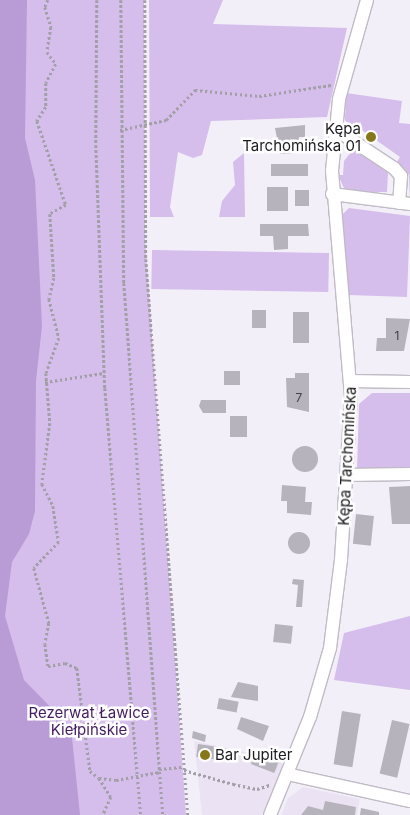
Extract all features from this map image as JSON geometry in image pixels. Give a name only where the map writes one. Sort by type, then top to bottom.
[{"type":"street","name":"Kępa Tarchomińska","points":[[270,815],[285,779],[330,648],[346,475],[350,381],[332,194],[335,129],[342,85],[367,0]]},
{"type":"street","points":[[332,194],[405,204],[401,176],[394,168],[335,129]]},
{"type":"street","points":[[350,381],[410,382]]},
{"type":"street","points":[[346,475],[410,474]]},
{"type":"street","points":[[285,779],[410,801]]},
{"type":"path","points":[[48,0],[45,7],[51,27],[47,52],[56,64],[46,83],[46,107],[37,121],[66,205],[50,214],[54,278],[49,300],[59,338],[50,356],[45,382],[50,423],[42,484],[53,506],[59,542],[34,568],[49,623],[45,644],[48,666],[65,663],[77,668],[86,758],[90,771],[99,778],[111,797],[103,815]]},
{"type":"path","points":[[97,0],[96,145],[105,373],[136,774],[142,815]]},
{"type":"path","points":[[120,0],[120,130],[128,356],[163,815]]},
{"type":"path","points":[[145,0],[144,126],[147,269],[188,815]]},
{"type":"path","points":[[120,130],[144,126],[173,115],[181,100],[195,90],[259,96],[342,85]]},
{"type":"path","points":[[45,382],[105,373]]},
{"type":"path","points":[[99,778],[126,779],[136,774],[184,768],[257,789],[285,779]]},
{"type":"shaded area","points":[[0,0],[27,0],[25,138],[35,180],[42,326],[36,381],[35,511],[29,534],[12,562],[5,616],[24,680],[71,728],[80,815],[0,815]]},
{"type":"shaded area","points":[[194,741],[249,753],[251,748],[279,760],[283,765],[262,815],[202,815]]},
{"type":"shaded area","points":[[303,787],[360,799],[357,815],[281,815],[288,798]]},
{"type":"green space","name":"Rezerwat Ławice Kiełpińskie","points":[[0,0],[144,0],[145,239],[186,815],[0,815]]},
{"type":"green space","points":[[149,0],[223,0],[213,24],[347,28],[327,117],[211,121],[202,155],[193,158],[178,152],[170,207],[174,217],[150,217]]},
{"type":"green space","points":[[346,93],[402,101],[399,123],[410,124],[410,200],[409,175],[397,162],[400,157],[359,128],[356,132],[345,120]]},
{"type":"green space","points":[[355,147],[388,173],[387,192],[348,192],[344,188],[338,175],[343,175],[344,161]]},
{"type":"green space","points":[[244,153],[245,217],[219,217],[222,201],[235,185],[233,162]]},
{"type":"green space","points":[[349,208],[410,216],[407,297],[349,295],[341,216]]},
{"type":"green space","points":[[152,250],[329,253],[328,292],[151,289]]},
{"type":"green space","points":[[372,393],[410,393],[410,471],[357,471],[359,404]]},
{"type":"green space","points":[[410,616],[410,690],[334,680],[344,633]]},
{"type":"building","points":[[305,125],[305,137],[299,137],[297,153],[280,154],[275,128]]},
{"type":"building","points":[[271,164],[308,164],[308,176],[271,176]]},
{"type":"building","points":[[267,187],[288,187],[288,211],[267,211]]},
{"type":"building","points":[[295,190],[309,190],[309,206],[295,206]]},
{"type":"building","points":[[260,224],[308,224],[309,236],[288,236],[288,249],[274,250],[273,236],[260,236]]},
{"type":"building","points":[[252,310],[266,310],[266,328],[252,328]]},
{"type":"building","points":[[293,312],[309,312],[309,343],[293,343]]},
{"type":"building","points":[[386,318],[410,319],[404,351],[376,351],[377,338],[386,338]]},
{"type":"building","points":[[224,371],[240,371],[240,385],[224,385]]},
{"type":"building","points":[[295,373],[309,373],[309,412],[287,407],[286,378],[295,378]]},
{"type":"building","points":[[201,400],[226,400],[226,413],[203,413],[199,406]]},
{"type":"building","points":[[230,416],[247,416],[247,437],[230,437]]},
{"type":"building","points":[[305,446],[314,450],[318,459],[314,468],[305,472],[296,468],[292,459],[296,450]]},
{"type":"building","points":[[282,485],[306,487],[305,502],[312,502],[311,515],[287,513],[287,501],[281,501]]},
{"type":"building","points":[[410,486],[410,524],[392,524],[389,487]]},
{"type":"building","points":[[356,514],[374,516],[371,546],[353,544]]},
{"type":"building","points":[[295,532],[303,532],[310,539],[310,547],[303,554],[295,554],[288,547],[288,539]]},
{"type":"building","points":[[293,579],[304,580],[302,607],[296,607],[298,585],[292,584]]},
{"type":"building","points":[[275,624],[293,626],[291,644],[273,642]]},
{"type":"building","points":[[238,682],[258,686],[258,701],[231,697]]},
{"type":"building","points":[[219,698],[239,702],[237,713],[217,709]]},
{"type":"building","points":[[342,711],[361,714],[352,767],[334,764]]},
{"type":"building","points":[[241,717],[269,726],[263,741],[237,729]]},
{"type":"building","points":[[392,720],[410,724],[397,778],[380,774]]},
{"type":"building","points":[[193,731],[206,735],[205,742],[192,738]]},
{"type":"building","points":[[198,744],[226,748],[224,761],[196,757]]},
{"type":"building","points":[[256,751],[279,760],[274,773],[251,764]]},
{"type":"building","points":[[325,801],[356,807],[355,815],[301,815],[308,806],[323,810]]},
{"type":"building","points":[[361,808],[379,812],[379,815],[360,815]]},
{"type":"place","name":"Kępa Tarchomińska 01","points":[[371,137]]},
{"type":"place","name":"Bar Jupiter","points":[[205,755]]}]
